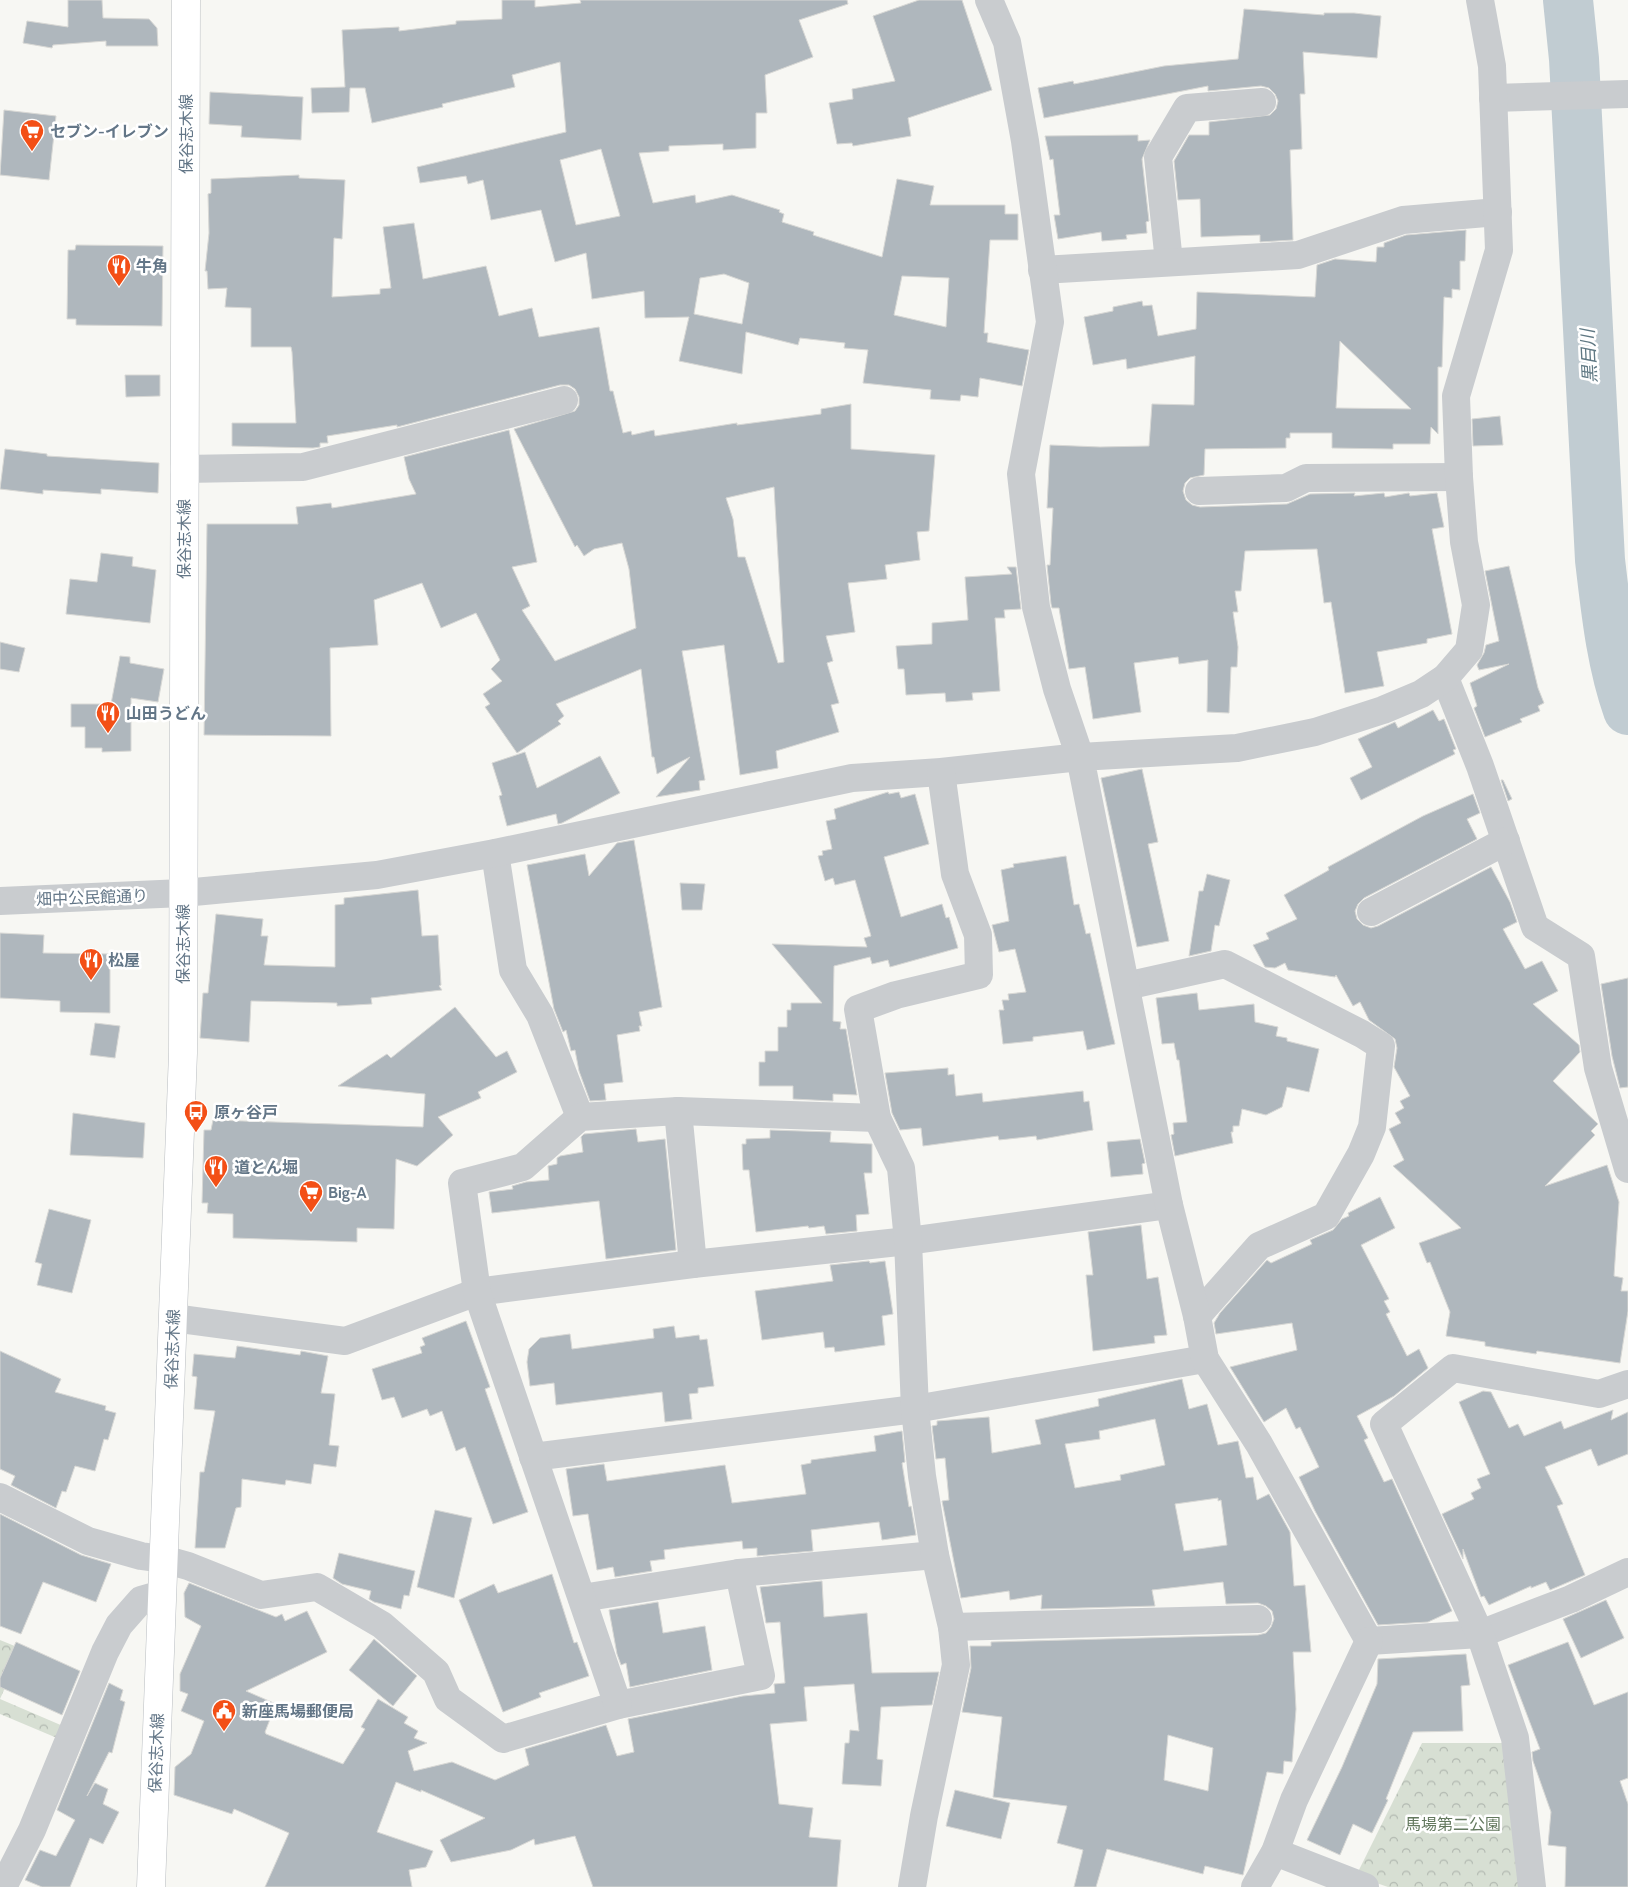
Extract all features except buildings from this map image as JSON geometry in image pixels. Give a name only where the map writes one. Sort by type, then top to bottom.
[{"type":"main road","name":"保谷志木線","points":[[151,1887],[183,1054],[186,0]]},
{"type":"street","points":[[989,0],[1007,42],[1025,141],[1050,322],[1020,474],[1036,607],[1057,689],[1080,757],[1169,1205],[1197,1316],[1205,1359],[1259,1444],[1369,1641]]},
{"type":"street","name":"畑中公民館通り","points":[[0,901],[183,893],[376,875],[496,853],[852,778],[941,772],[1080,757],[1237,748],[1315,732],[1383,710],[1421,694],[1445,678],[1468,650],[1476,605],[1464,542],[1456,396],[1498,250],[1502,98],[1492,66],[1480,0]]},
{"type":"street","points":[[1502,98],[1628,94]]},
{"type":"street","points":[[1169,262],[1158,157],[1186,108],[1262,102]]},
{"type":"street","points":[[1042,270],[1298,255],[1403,220],[1498,212]]},
{"type":"street","points":[[184,469],[303,467],[564,400]]},
{"type":"street","points":[[1199,491],[1286,488],[1306,478],[1459,477]]},
{"type":"street","points":[[1445,678],[1480,766],[1536,927],[1581,956],[1598,1068],[1628,1169]]},
{"type":"street","points":[[912,1887],[924,1816],[956,1665],[952,1627],[935,1555],[922,1476],[915,1409],[908,1242],[901,1168],[877,1118],[858,1009],[896,995],[978,976],[978,935],[955,874],[941,772]]},
{"type":"street","points":[[1371,912],[1506,841]]},
{"type":"street","points":[[496,853],[513,970],[540,1015],[580,1117]]},
{"type":"street","points":[[1126,986],[1224,964],[1362,1034],[1381,1046],[1372,1127],[1362,1154],[1326,1216],[1259,1246],[1197,1316]]},
{"type":"street","points":[[618,1705],[477,1292],[462,1183],[523,1167],[580,1117],[678,1112],[877,1118]]},
{"type":"street","points":[[678,1112],[693,1264]]},
{"type":"street","points":[[173,1318],[345,1341],[477,1292],[693,1264],[908,1242],[1169,1205]]},
{"type":"street","points":[[533,1458],[915,1409],[1205,1359]]},
{"type":"street","points":[[1532,1887],[1515,1738],[1480,1634],[1384,1424],[1453,1368],[1599,1394],[1628,1384]]},
{"type":"street","points":[[0,1497],[88,1541],[141,1556],[163,1559],[261,1595],[317,1587],[382,1625],[436,1672],[448,1699],[503,1739],[618,1705],[761,1676],[739,1572]]},
{"type":"street","points":[[582,1598],[739,1572],[935,1555]]},
{"type":"street","points":[[1369,1641],[1480,1634],[1571,1598],[1628,1572]]},
{"type":"street","points":[[2,1887],[32,1830],[105,1652],[119,1625],[141,1600],[162,1594]]},
{"type":"street","points":[[952,1627],[1258,1619]]},
{"type":"street","points":[[1255,1887],[1275,1852],[1294,1800],[1369,1641]]},
{"type":"street","points":[[1275,1852],[1365,1887]]},
{"type":"green space","points":[[0,1640],[22,1649],[0,1699]]},
{"type":"green space","points":[[0,1699],[63,1726],[57,1738],[0,1714]]},
{"type":"green space","name":"馬場第二公園","points":[[1422,1743],[1507,1743],[1526,1887],[1388,1887],[1356,1876]]},
{"type":"waterway","name":"黒目川","points":[[1568,0],[1574,59],[1600,560],[1613,655],[1628,710]]},
{"type":"place","name":"セブン-イレブン","points":[[32,152]]},
{"type":"place","name":"牛角","points":[[119,287]]},
{"type":"place","name":"山田うどん","points":[[108,734]]},
{"type":"place","name":"松屋","points":[[91,981]]},
{"type":"place","name":"原ヶ谷戸","points":[[196,1133]]},
{"type":"place","name":"道とん堀","points":[[216,1188]]},
{"type":"place","name":"Big-A","points":[[311,1213]]},
{"type":"place","name":"新座馬場郵便局","points":[[224,1732]]}]
